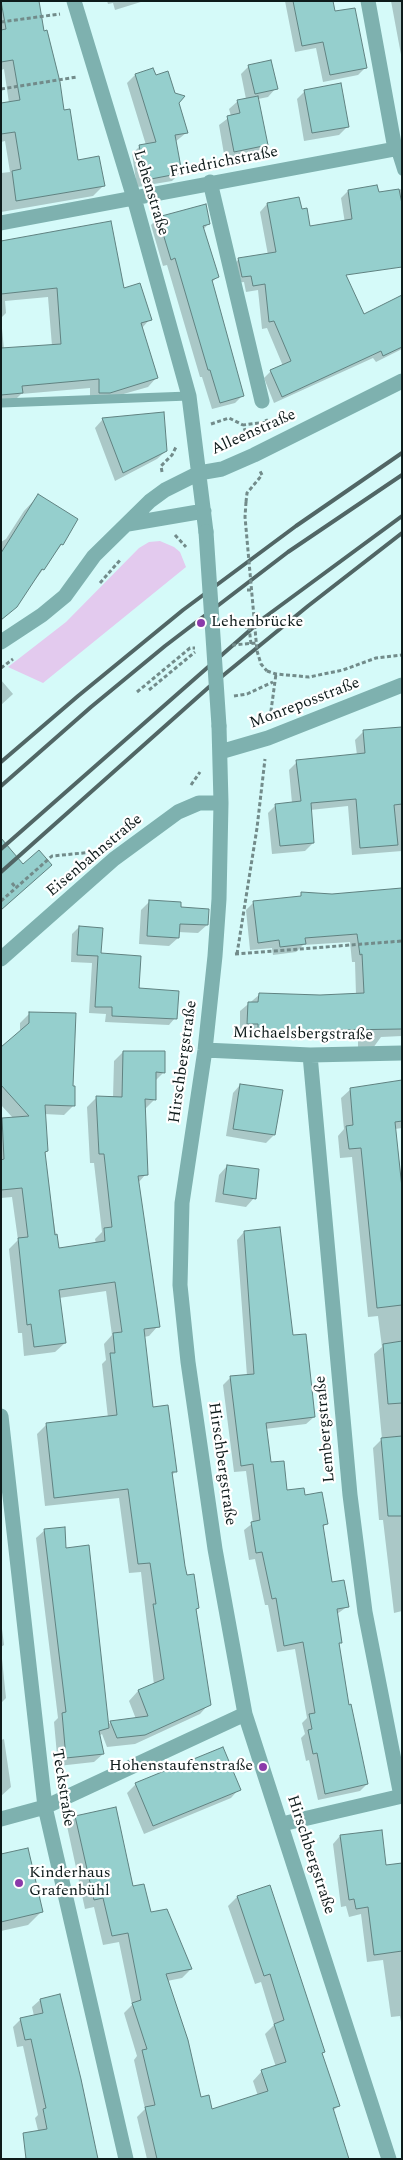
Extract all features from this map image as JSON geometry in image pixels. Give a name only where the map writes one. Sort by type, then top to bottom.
[{"type":"street","name":"Lehenstraße","points":[[74,1],[134,198],[189,396],[199,473]]},
{"type":"street","points":[[368,1],[395,149]]},
{"type":"street","name":"Friedrichstraße","points":[[1,223],[210,182],[395,149]]},
{"type":"street","name":"Alleenstraße","points":[[210,182],[262,401]]},
{"type":"street","name":"Alleenstraße","points":[[1,642],[42,616],[65,596],[94,556],[150,501],[166,490],[199,473],[222,469],[254,455],[402,381]]},
{"type":"street","points":[[199,473],[206,532],[220,752]]},
{"type":"street","points":[[128,524],[204,511]]},
{"type":"street","name":"Monreposstraße","points":[[220,752],[268,738],[402,686]]},
{"type":"street","name":"Hirschbergstraße","points":[[220,752],[219,899],[215,956],[204,1050],[182,1203],[180,1285],[188,1362],[215,1549],[245,1714],[389,2159]]},
{"type":"street","name":"Eisenbahnstraße","points":[[1,959],[114,859],[178,812],[198,804],[221,803]]},
{"type":"street","name":"Michaelsbergstraße","points":[[204,1050],[310,1055],[402,1053]]},
{"type":"street","name":"Lembergstraße","points":[[310,1055],[350,1495],[365,1612],[401,1796]]},
{"type":"street","name":"Teckstraße","points":[[1,1416],[45,1807],[126,2159]]},
{"type":"street","points":[[1,1819],[45,1807],[245,1714]]},
{"type":"street","points":[[282,1824],[401,1796]]},
{"type":"lane","points":[[395,149],[402,171]]},
{"type":"lane","points":[[1,403],[189,396]]},
{"type":"path","points":[[1,22],[52,15]]},
{"type":"path","points":[[1,89],[71,78]]},
{"type":"path","points":[[166,490],[161,466],[172,456],[179,439]]},
{"type":"path","points":[[254,455],[262,474],[246,493],[245,517],[249,590],[256,643],[261,664],[267,671],[276,674],[308,678],[344,670],[376,658],[402,655]]},
{"type":"path","points":[[245,627],[249,627],[251,644]]},
{"type":"path","points":[[229,646],[256,643]]},
{"type":"path","points":[[137,692],[190,648],[198,648],[194,655],[150,690]]},
{"type":"path","points":[[237,954],[257,828],[276,674]]},
{"type":"path","points":[[247,694],[274,682]]},
{"type":"path","points":[[1,901],[52,856],[95,852]]},
{"type":"path","points":[[12,883],[16,888]]},
{"type":"path","points":[[215,956],[402,941]]},
{"type":"shaded area","points":[[160,541],[180,552],[186,567],[43,683],[8,667],[66,622],[139,548],[149,542]]},
{"type":"building","points":[[1,1],[39,1],[44,31],[47,30],[60,82],[64,110],[70,109],[78,160],[99,156],[105,186],[16,201],[12,171],[21,169],[15,132],[1,134],[1,103],[20,100],[13,60],[1,62],[1,30],[6,29]]},
{"type":"building","points":[[293,1],[333,1],[335,11],[355,8],[367,68],[330,75],[323,42],[302,46]]},
{"type":"building","points":[[271,60],[278,89],[255,94],[248,65]]},
{"type":"building","points":[[153,68],[156,75],[168,71],[175,93],[185,96],[179,103],[188,133],[175,135],[182,173],[146,180],[139,145],[156,142],[135,74]]},
{"type":"building","points":[[341,83],[349,127],[312,133],[304,90]]},
{"type":"building","points":[[258,96],[268,145],[234,152],[227,116],[240,113],[237,100]]},
{"type":"building","points":[[377,185],[379,192],[399,189],[402,204],[402,267],[346,275],[364,314],[402,295],[402,347],[383,356],[381,351],[282,397],[270,370],[291,361],[274,321],[269,322],[265,284],[253,286],[251,276],[242,277],[238,258],[276,252],[267,203],[299,197],[302,209],[307,208],[310,226],[352,219],[348,190]]},
{"type":"building","points":[[206,204],[210,224],[203,226],[219,277],[212,280],[244,396],[220,403],[210,370],[208,370],[175,258],[171,260],[158,217]]},
{"type":"building","points":[[111,221],[124,288],[140,283],[152,320],[141,323],[158,378],[110,393],[99,393],[99,379],[22,386],[23,393],[1,395],[1,348],[61,344],[57,288],[1,294],[1,241]]},
{"type":"building","points":[[164,412],[167,451],[123,473],[102,418]]},
{"type":"building","points":[[38,494],[78,519],[63,545],[61,544],[44,570],[42,569],[17,607],[1,620],[1,553]]},
{"type":"building","points":[[402,727],[402,804],[394,805],[398,845],[360,848],[356,799],[311,803],[314,843],[280,846],[275,804],[301,801],[296,760],[365,753],[363,730]]},
{"type":"building","points":[[1,838],[23,864],[39,850],[52,865],[1,910]]},
{"type":"building","points":[[402,888],[402,1029],[279,1031],[258,1030],[258,1024],[247,1024],[248,1002],[258,1002],[259,993],[320,995],[364,993],[362,954],[360,955],[357,934],[305,938],[306,944],[280,947],[279,940],[258,943],[253,901],[301,896],[301,892],[332,894]]},
{"type":"building","points":[[149,900],[181,902],[181,907],[209,909],[208,925],[180,924],[179,938],[147,936]]},
{"type":"building","points":[[79,926],[103,928],[101,953],[141,956],[139,988],[179,991],[177,1019],[112,1016],[112,1007],[95,1007],[98,956],[77,955]]},
{"type":"building","points":[[29,1012],[76,1013],[73,1086],[75,1086],[75,1106],[45,1105],[48,1151],[45,1152],[55,1235],[57,1234],[59,1248],[105,1241],[104,1228],[112,1227],[104,1154],[99,1154],[96,1096],[122,1097],[123,1051],[165,1051],[165,1073],[156,1072],[156,1100],[145,1099],[148,1175],[138,1176],[160,1327],[144,1329],[153,1407],[168,1405],[177,1472],[172,1472],[185,1566],[187,1575],[194,1574],[199,1608],[196,1609],[211,1705],[145,1735],[117,1738],[110,1721],[148,1716],[138,1690],[164,1679],[153,1604],[156,1604],[150,1563],[138,1564],[128,1489],[54,1498],[46,1423],[117,1415],[110,1353],[115,1353],[113,1333],[122,1332],[115,1282],[59,1290],[66,1343],[34,1347],[31,1324],[27,1325],[18,1238],[28,1237],[22,1188],[1,1190],[1,1160],[4,1159],[2,1118],[29,1116],[1,1085],[1,1047],[29,1023]]},
{"type":"building","points":[[402,1080],[402,1121],[395,1122],[402,1188],[402,1305],[377,1308],[361,1148],[349,1149],[346,1126],[353,1125],[350,1088]]},
{"type":"building","points":[[240,1084],[283,1090],[275,1135],[233,1129]]},
{"type":"building","points":[[227,1165],[259,1169],[256,1199],[223,1194]]},
{"type":"building","points":[[280,1227],[293,1335],[306,1334],[315,1417],[266,1423],[271,1462],[284,1461],[287,1490],[304,1488],[305,1495],[322,1492],[328,1524],[323,1525],[332,1582],[344,1580],[349,1607],[337,1609],[342,1643],[339,1643],[349,1705],[351,1704],[368,1784],[325,1794],[317,1753],[313,1754],[308,1730],[312,1729],[309,1714],[315,1713],[303,1642],[284,1646],[276,1598],[272,1599],[262,1552],[256,1553],[251,1522],[260,1520],[253,1464],[241,1466],[230,1376],[254,1374],[244,1231]]},
{"type":"building","points":[[402,1341],[402,1403],[388,1404],[383,1344]]},
{"type":"building","points":[[402,1436],[402,1516],[388,1516],[381,1438]]},
{"type":"building","points":[[65,1527],[66,1548],[89,1545],[109,1728],[99,1731],[104,1754],[66,1758],[62,1713],[66,1712],[44,1529]]},
{"type":"building","points":[[223,1747],[241,1790],[153,1826],[135,1783]]},
{"type":"building","points":[[116,1807],[133,1886],[144,1884],[151,1912],[167,1909],[192,1969],[166,1974],[188,2040],[201,2097],[209,2095],[212,2109],[268,2091],[261,2070],[286,2062],[274,2024],[284,2020],[270,1974],[264,1976],[237,1896],[270,1885],[325,2052],[322,2053],[340,2106],[333,2108],[349,2159],[157,2159],[145,2107],[155,2105],[142,2050],[147,2049],[132,2003],[141,2000],[128,1933],[112,1936],[103,1898],[94,1900],[75,1816]]},
{"type":"building","points":[[382,1830],[386,1865],[402,1863],[402,1951],[374,1955],[368,1907],[356,1909],[354,1899],[349,1900],[340,1835]]},
{"type":"building","name":"Kinderhaus Grafenbühl","points":[[28,1848],[43,1912],[1,1922],[1,1854]]},
{"type":"building","points":[[60,1994],[98,2159],[26,2159],[23,2133],[47,2129],[43,2109],[46,2108],[31,2039],[25,2040],[20,2018],[43,2013],[40,1999]]},
{"type":"railway","points":[[1,762],[183,610],[296,526],[402,453]]},
{"type":"railway","points":[[1,786],[91,707],[165,646],[288,552],[402,475]]},
{"type":"railway","points":[[1,849],[265,617],[402,516]]},
{"type":"railway","points":[[1,872],[209,687],[308,606],[402,533]]},
{"type":"place","name":"Lehenbrücke","points":[[201,623]]},
{"type":"place","name":"Hohenstaufenstraße","points":[[263,1767]]},
{"type":"place","name":"Kinderhaus Grafenbühl","points":[[19,1883]]}]
